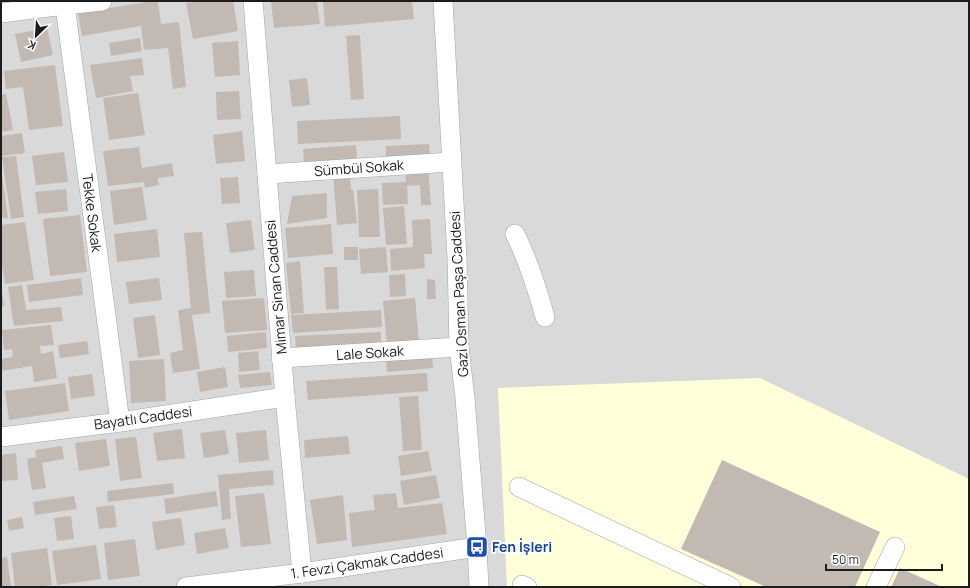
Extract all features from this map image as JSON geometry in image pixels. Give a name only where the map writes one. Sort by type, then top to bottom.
[{"type":"street","points":[[1,14],[102,1]]},
{"type":"street","name":"Mimar Sinan Caddesi","points":[[253,1],[281,358],[302,573]]},
{"type":"street","name":"Gazi Osman Paşa Caddesi","points":[[443,1],[457,257],[459,347],[465,398],[479,587]]},
{"type":"street","name":"Tekke Sokak","points":[[65,5],[120,422]]},
{"type":"street","name":"Sümbül Sokak","points":[[267,174],[452,162]]},
{"type":"street","points":[[515,234],[524,251],[545,318]]},
{"type":"street","name":"Lale Sokak","points":[[281,358],[459,347]]},
{"type":"street","name":"Bayatlı Caddesi","points":[[1,437],[120,422],[285,397]]},
{"type":"street","points":[[519,487],[704,581],[731,587]]},
{"type":"street","name":"1. Fevzi Çakmak Caddesi","points":[[186,587],[208,586],[477,547]]},
{"type":"street","points":[[876,587],[895,547]]},
{"type":"shaded area","points":[[1,1],[969,1],[969,587],[1,587]]},
{"type":"shaded area","points":[[760,378],[969,479],[969,587],[507,587],[498,388]]},
{"type":"building","points":[[158,1],[161,24],[179,22],[186,87],[173,89],[168,48],[144,50],[141,26],[82,36],[78,13]]},
{"type":"building","points":[[200,1],[233,1],[238,31],[193,39],[186,3]]},
{"type":"building","points":[[271,1],[317,1],[320,24],[274,28]]},
{"type":"building","points":[[323,1],[412,1],[414,19],[325,27]]},
{"type":"building","points":[[47,28],[53,55],[21,62],[15,34]]},
{"type":"building","points":[[360,35],[364,99],[351,100],[346,36]]},
{"type":"building","points":[[140,38],[142,51],[111,56],[109,43]]},
{"type":"building","points":[[238,41],[240,75],[215,77],[212,43]]},
{"type":"building","points":[[142,58],[144,75],[130,76],[133,91],[96,98],[90,65]]},
{"type":"building","points":[[55,65],[63,126],[29,130],[23,87],[6,89],[4,71]]},
{"type":"building","points":[[307,78],[310,105],[292,107],[289,80]]},
{"type":"building","points":[[239,91],[241,119],[217,120],[216,92]]},
{"type":"building","points":[[138,93],[145,135],[109,140],[103,98]]},
{"type":"building","points":[[6,94],[13,130],[1,132],[1,95]]},
{"type":"building","points":[[400,116],[401,139],[298,144],[297,121]]},
{"type":"building","points":[[242,131],[245,161],[216,164],[213,135]]},
{"type":"building","points":[[22,133],[25,153],[1,156],[1,136]]},
{"type":"building","points":[[429,144],[430,157],[386,159],[386,146]]},
{"type":"building","points":[[356,145],[357,160],[304,163],[303,149]]},
{"type":"building","points":[[139,147],[142,168],[172,163],[174,176],[158,178],[159,185],[145,188],[144,182],[108,186],[103,151]]},
{"type":"building","points":[[64,152],[68,182],[36,185],[32,156]]},
{"type":"building","points":[[16,156],[24,217],[11,219],[2,157]]},
{"type":"building","points":[[428,168],[431,205],[421,205],[420,185],[407,186],[408,204],[383,205],[382,183],[406,182],[405,170]]},
{"type":"building","points":[[350,173],[351,190],[353,189],[357,223],[337,225],[333,174]]},
{"type":"building","points":[[2,174],[8,218],[1,218]]},
{"type":"building","points":[[238,177],[240,203],[222,204],[220,178]]},
{"type":"building","points":[[142,187],[147,220],[114,225],[110,191]]},
{"type":"building","points":[[66,189],[68,211],[38,214],[35,192]]},
{"type":"building","points":[[378,189],[380,237],[359,237],[357,190]]},
{"type":"building","points":[[327,193],[327,218],[287,224],[292,196]]},
{"type":"building","points":[[404,206],[407,244],[386,245],[383,208]]},
{"type":"building","points":[[80,215],[87,272],[50,276],[43,219]]},
{"type":"building","points":[[430,219],[432,254],[424,254],[425,268],[391,271],[390,249],[413,247],[412,220]]},
{"type":"building","points":[[251,220],[255,250],[230,253],[226,223]]},
{"type":"building","points":[[25,222],[34,280],[5,284],[1,260],[1,225]]},
{"type":"building","points":[[331,224],[333,254],[288,258],[285,228]]},
{"type":"building","points":[[157,229],[160,257],[117,262],[114,234]]},
{"type":"building","points":[[202,232],[210,313],[192,315],[200,369],[173,373],[170,353],[183,350],[178,310],[191,308],[184,233]]},
{"type":"building","points":[[344,247],[358,247],[358,260],[344,260]]},
{"type":"building","points":[[386,247],[388,272],[361,274],[359,249]]},
{"type":"building","points":[[300,261],[304,313],[291,314],[286,263]]},
{"type":"building","points":[[324,267],[337,267],[339,309],[326,310]]},
{"type":"building","points":[[254,270],[256,296],[226,298],[224,272]]},
{"type":"building","points":[[405,274],[406,296],[390,297],[389,275]]},
{"type":"building","points":[[81,278],[83,295],[29,302],[27,285]]},
{"type":"building","points":[[159,278],[162,300],[129,304],[126,282]]},
{"type":"building","points":[[427,279],[435,280],[436,299],[427,299]]},
{"type":"building","points":[[22,285],[26,310],[61,307],[63,321],[14,326],[8,287]]},
{"type":"building","points":[[1,290],[4,306],[1,307]]},
{"type":"building","points":[[264,298],[267,330],[225,333],[222,301]]},
{"type":"building","points":[[415,298],[419,342],[387,344],[383,301]]},
{"type":"building","points":[[381,310],[382,327],[293,333],[291,315]]},
{"type":"building","points":[[155,315],[160,355],[138,358],[133,318]]},
{"type":"building","points":[[51,325],[54,345],[40,346],[41,354],[53,351],[57,378],[34,382],[32,366],[1,371],[1,359],[13,357],[12,349],[4,350],[2,330]]},
{"type":"building","points":[[266,332],[267,348],[228,352],[227,336]]},
{"type":"building","points":[[381,332],[381,345],[296,349],[295,336]]},
{"type":"building","points":[[87,341],[89,354],[60,358],[58,345]]},
{"type":"building","points":[[258,351],[260,370],[239,372],[238,353]]},
{"type":"building","points":[[432,356],[433,368],[387,372],[386,360]]},
{"type":"building","points":[[164,359],[166,401],[131,403],[129,361]]},
{"type":"building","points":[[225,367],[228,387],[200,392],[197,372]]},
{"type":"building","points":[[270,372],[272,385],[240,388],[238,375]]},
{"type":"building","points":[[427,373],[428,391],[308,400],[306,381]]},
{"type":"building","points":[[92,374],[95,396],[71,399],[68,377]]},
{"type":"building","points":[[65,383],[69,411],[9,420],[5,391]]},
{"type":"building","points":[[418,396],[422,450],[403,451],[399,397]]},
{"type":"building","points":[[182,429],[185,458],[157,461],[153,433]]},
{"type":"building","points":[[225,430],[229,454],[204,458],[200,433]]},
{"type":"building","points":[[266,430],[269,460],[239,463],[236,433]]},
{"type":"building","points":[[348,436],[350,454],[305,458],[304,440]]},
{"type":"building","points":[[136,437],[142,478],[120,481],[115,439]]},
{"type":"building","points":[[106,439],[110,466],[79,471],[75,443]]},
{"type":"building","points":[[62,446],[64,459],[42,463],[46,488],[32,490],[27,459],[36,457],[35,450]]},
{"type":"building","points":[[428,451],[432,471],[401,476],[398,456]]},
{"type":"building","points":[[16,453],[18,480],[1,481],[1,455]]},
{"type":"building","points":[[722,460],[880,532],[855,587],[766,587],[681,549]]},
{"type":"building","points":[[273,470],[274,485],[229,489],[231,519],[222,520],[218,475]]},
{"type":"building","points":[[436,475],[440,498],[404,505],[400,481]]},
{"type":"building","points":[[173,483],[174,494],[108,502],[107,491]]},
{"type":"building","points":[[216,491],[218,506],[166,514],[164,499]]},
{"type":"building","points":[[264,493],[271,544],[241,547],[235,496]]},
{"type":"building","points":[[396,493],[398,508],[442,503],[447,534],[352,547],[349,513],[375,510],[373,495]]},
{"type":"building","points":[[343,495],[347,540],[317,544],[310,500]]},
{"type":"building","points":[[74,496],[77,509],[35,515],[33,502]]},
{"type":"building","points":[[114,505],[117,527],[99,529],[96,507]]},
{"type":"building","points":[[71,516],[74,539],[57,541],[54,518]]},
{"type":"building","points":[[22,517],[24,528],[9,531],[7,520]]},
{"type":"building","points":[[181,518],[185,545],[156,550],[152,522]]},
{"type":"building","points":[[225,528],[229,548],[197,554],[194,533]]},
{"type":"building","points":[[135,539],[140,576],[108,580],[104,543]]},
{"type":"building","points":[[96,545],[101,579],[57,585],[52,551]]},
{"type":"building","points":[[47,548],[52,585],[38,587],[15,587],[11,553]]},
{"type":"building","points":[[7,557],[11,587],[1,587],[1,558]]},
{"type":"building","points":[[900,568],[942,587],[891,587]]},
{"type":"place","name":"Fen İşleri","points":[[477,547]]}]
